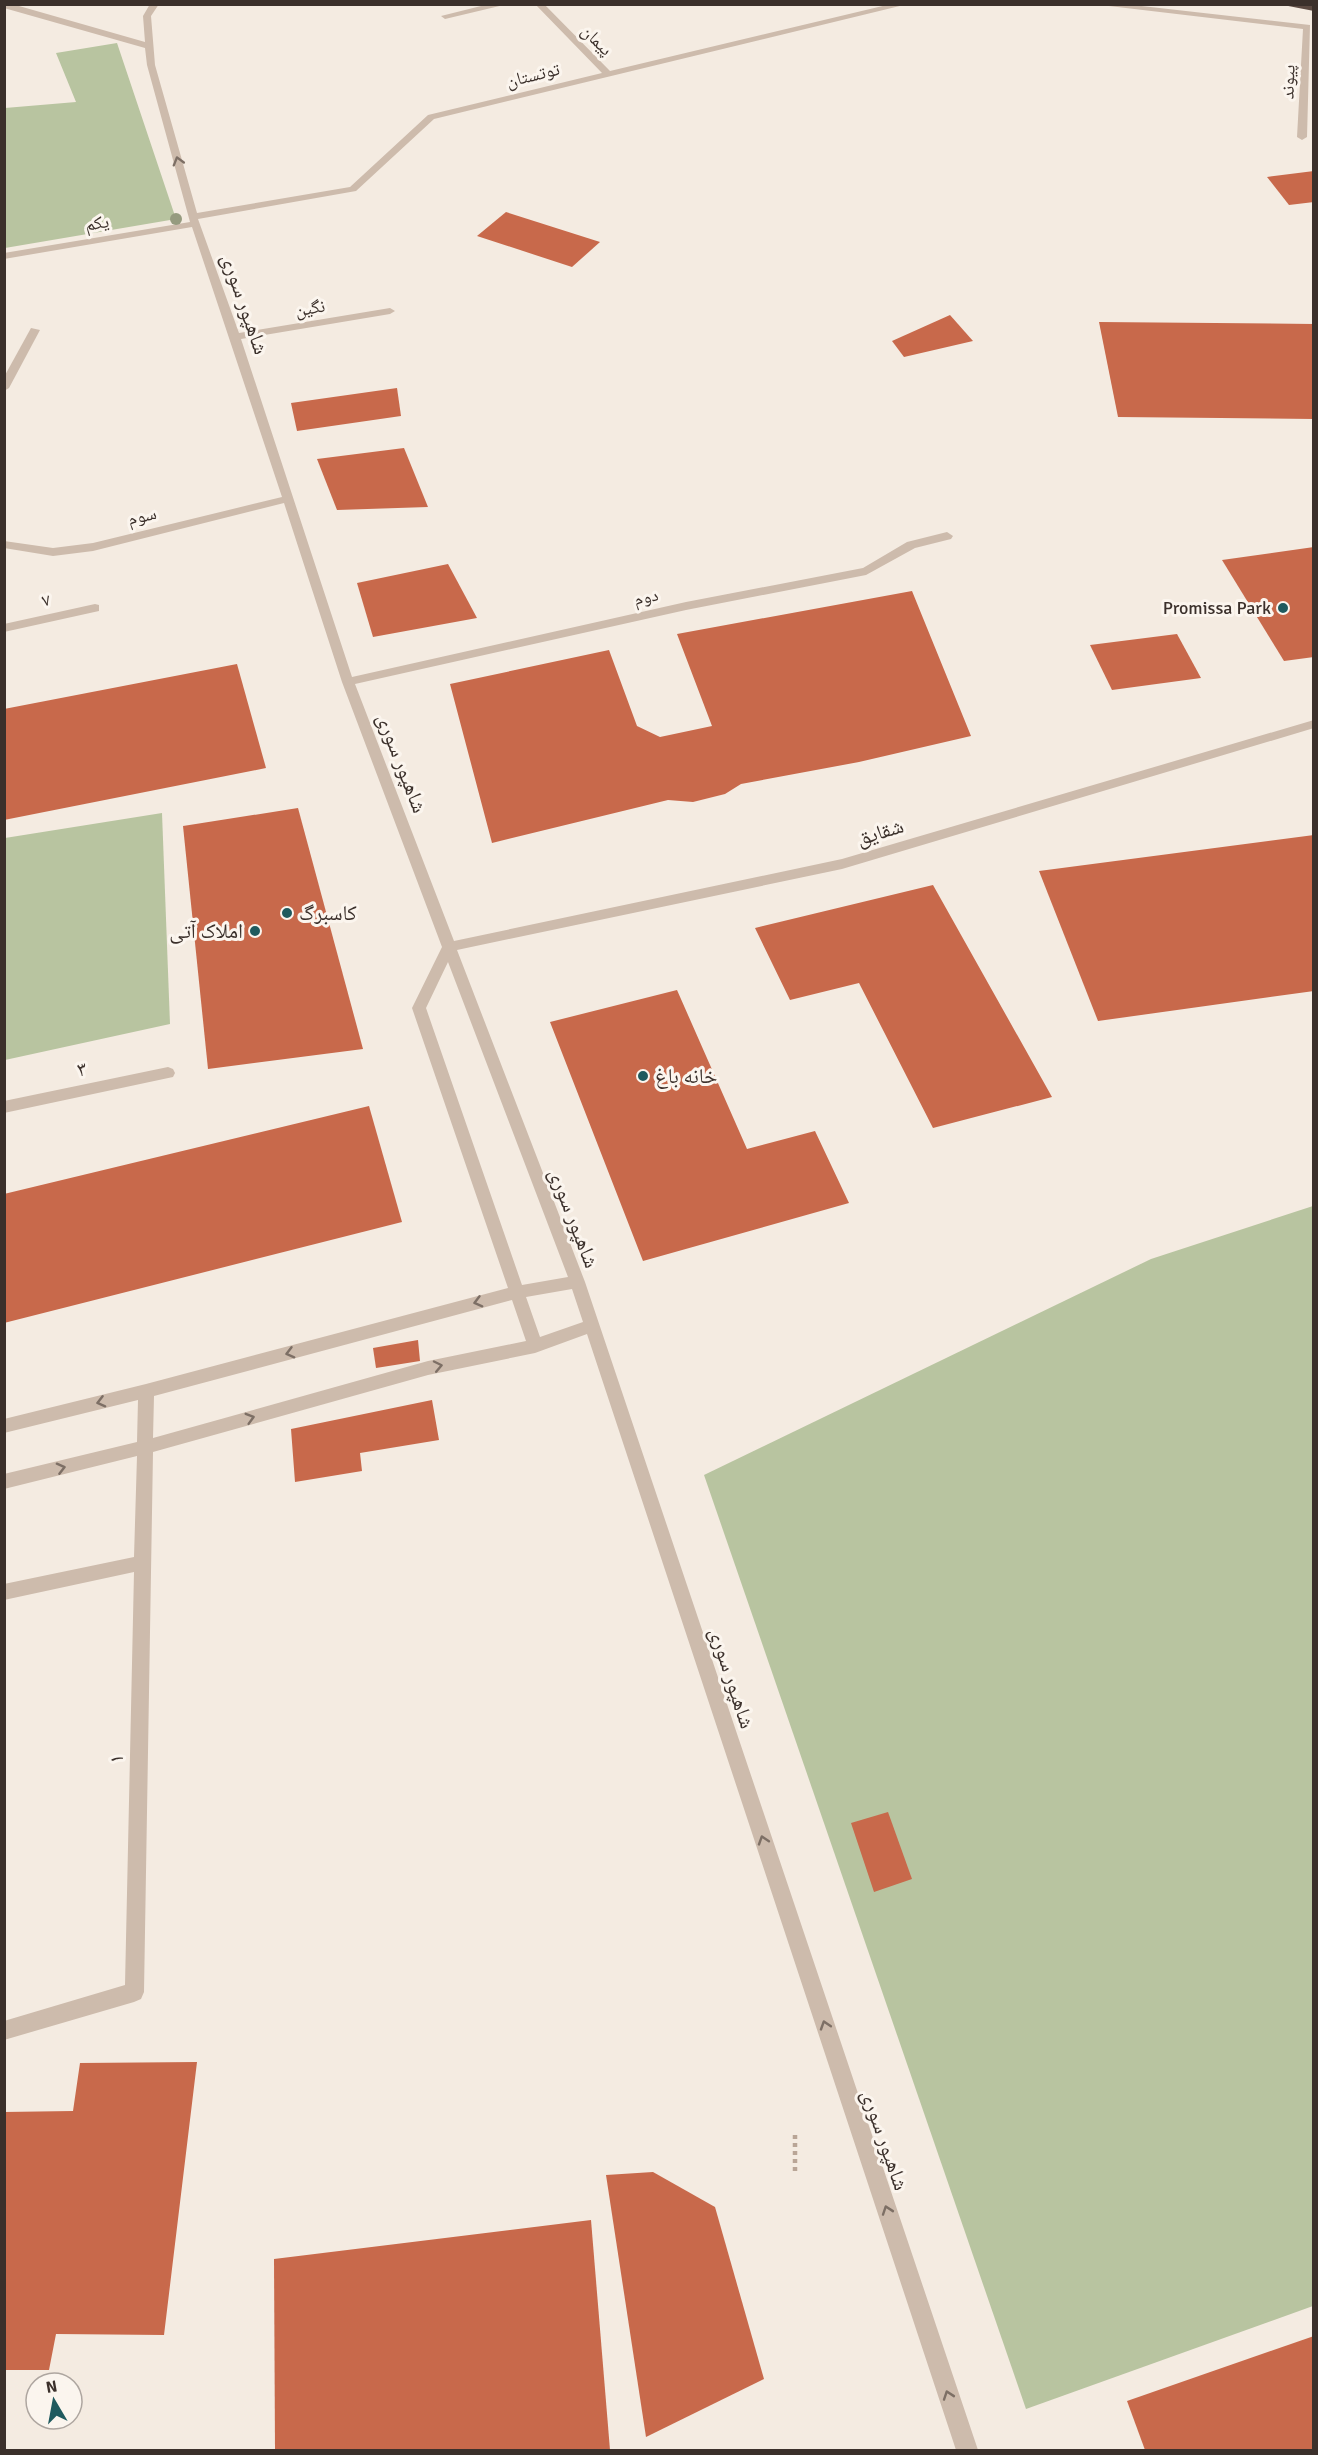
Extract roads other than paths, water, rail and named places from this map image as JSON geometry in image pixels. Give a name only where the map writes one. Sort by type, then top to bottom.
[{"type":"highway","points":[[1283,4],[1314,8]]},
{"type":"street","name":"شاهپور سوری","points":[[155,4],[147,16],[151,65],[194,220],[235,337],[348,682],[577,1282],[967,2451]]},
{"type":"street","points":[[445,16],[504,4]]},
{"type":"street","name":"پیمان","points":[[539,4],[607,73]]},
{"type":"street","name":"توتستان","points":[[194,220],[353,189],[431,117],[607,73],[904,4]]},
{"type":"street","name":"پیوند","points":[[1096,4],[1307,27],[1302,137]]},
{"type":"street","points":[[4,5],[149,46]]},
{"type":"street","name":"یکم","points":[[4,256],[194,220]]},
{"type":"street","name":"نگین","points":[[235,337],[390,311]]},
{"type":"street","points":[[4,388],[35,330]]},
{"type":"street","name":"سوم","points":[[4,543],[52,552],[93,547],[287,499]]},
{"type":"street","name":"دوم","points":[[348,682],[686,606],[866,571],[911,545],[947,536]]},
{"type":"street","name":"۷","points":[[4,628],[95,608]]},
{"type":"street","name":"شقایق","points":[[449,947],[842,864],[1314,724]]},
{"type":"street","points":[[449,947],[419,1008],[535,1346]]},
{"type":"street","name":"۳","points":[[4,1107],[168,1073]]},
{"type":"street","points":[[4,1426],[146,1391],[518,1292],[577,1282]]},
{"type":"street","points":[[4,1482],[145,1447],[429,1368],[535,1346],[590,1326]]},
{"type":"street","name":"۱","points":[[4,2031],[134,1992],[146,1391]]},
{"type":"street","points":[[4,1592],[142,1563]]},
{"type":"place","name":"Promissa Park","points":[[1283,608]]},
{"type":"place","name":"کاسبرگ","points":[[287,913]]},
{"type":"place","name":"املاک آتی","points":[[255,931]]},
{"type":"place","name":"خانه باغ","points":[[643,1076]]}]
